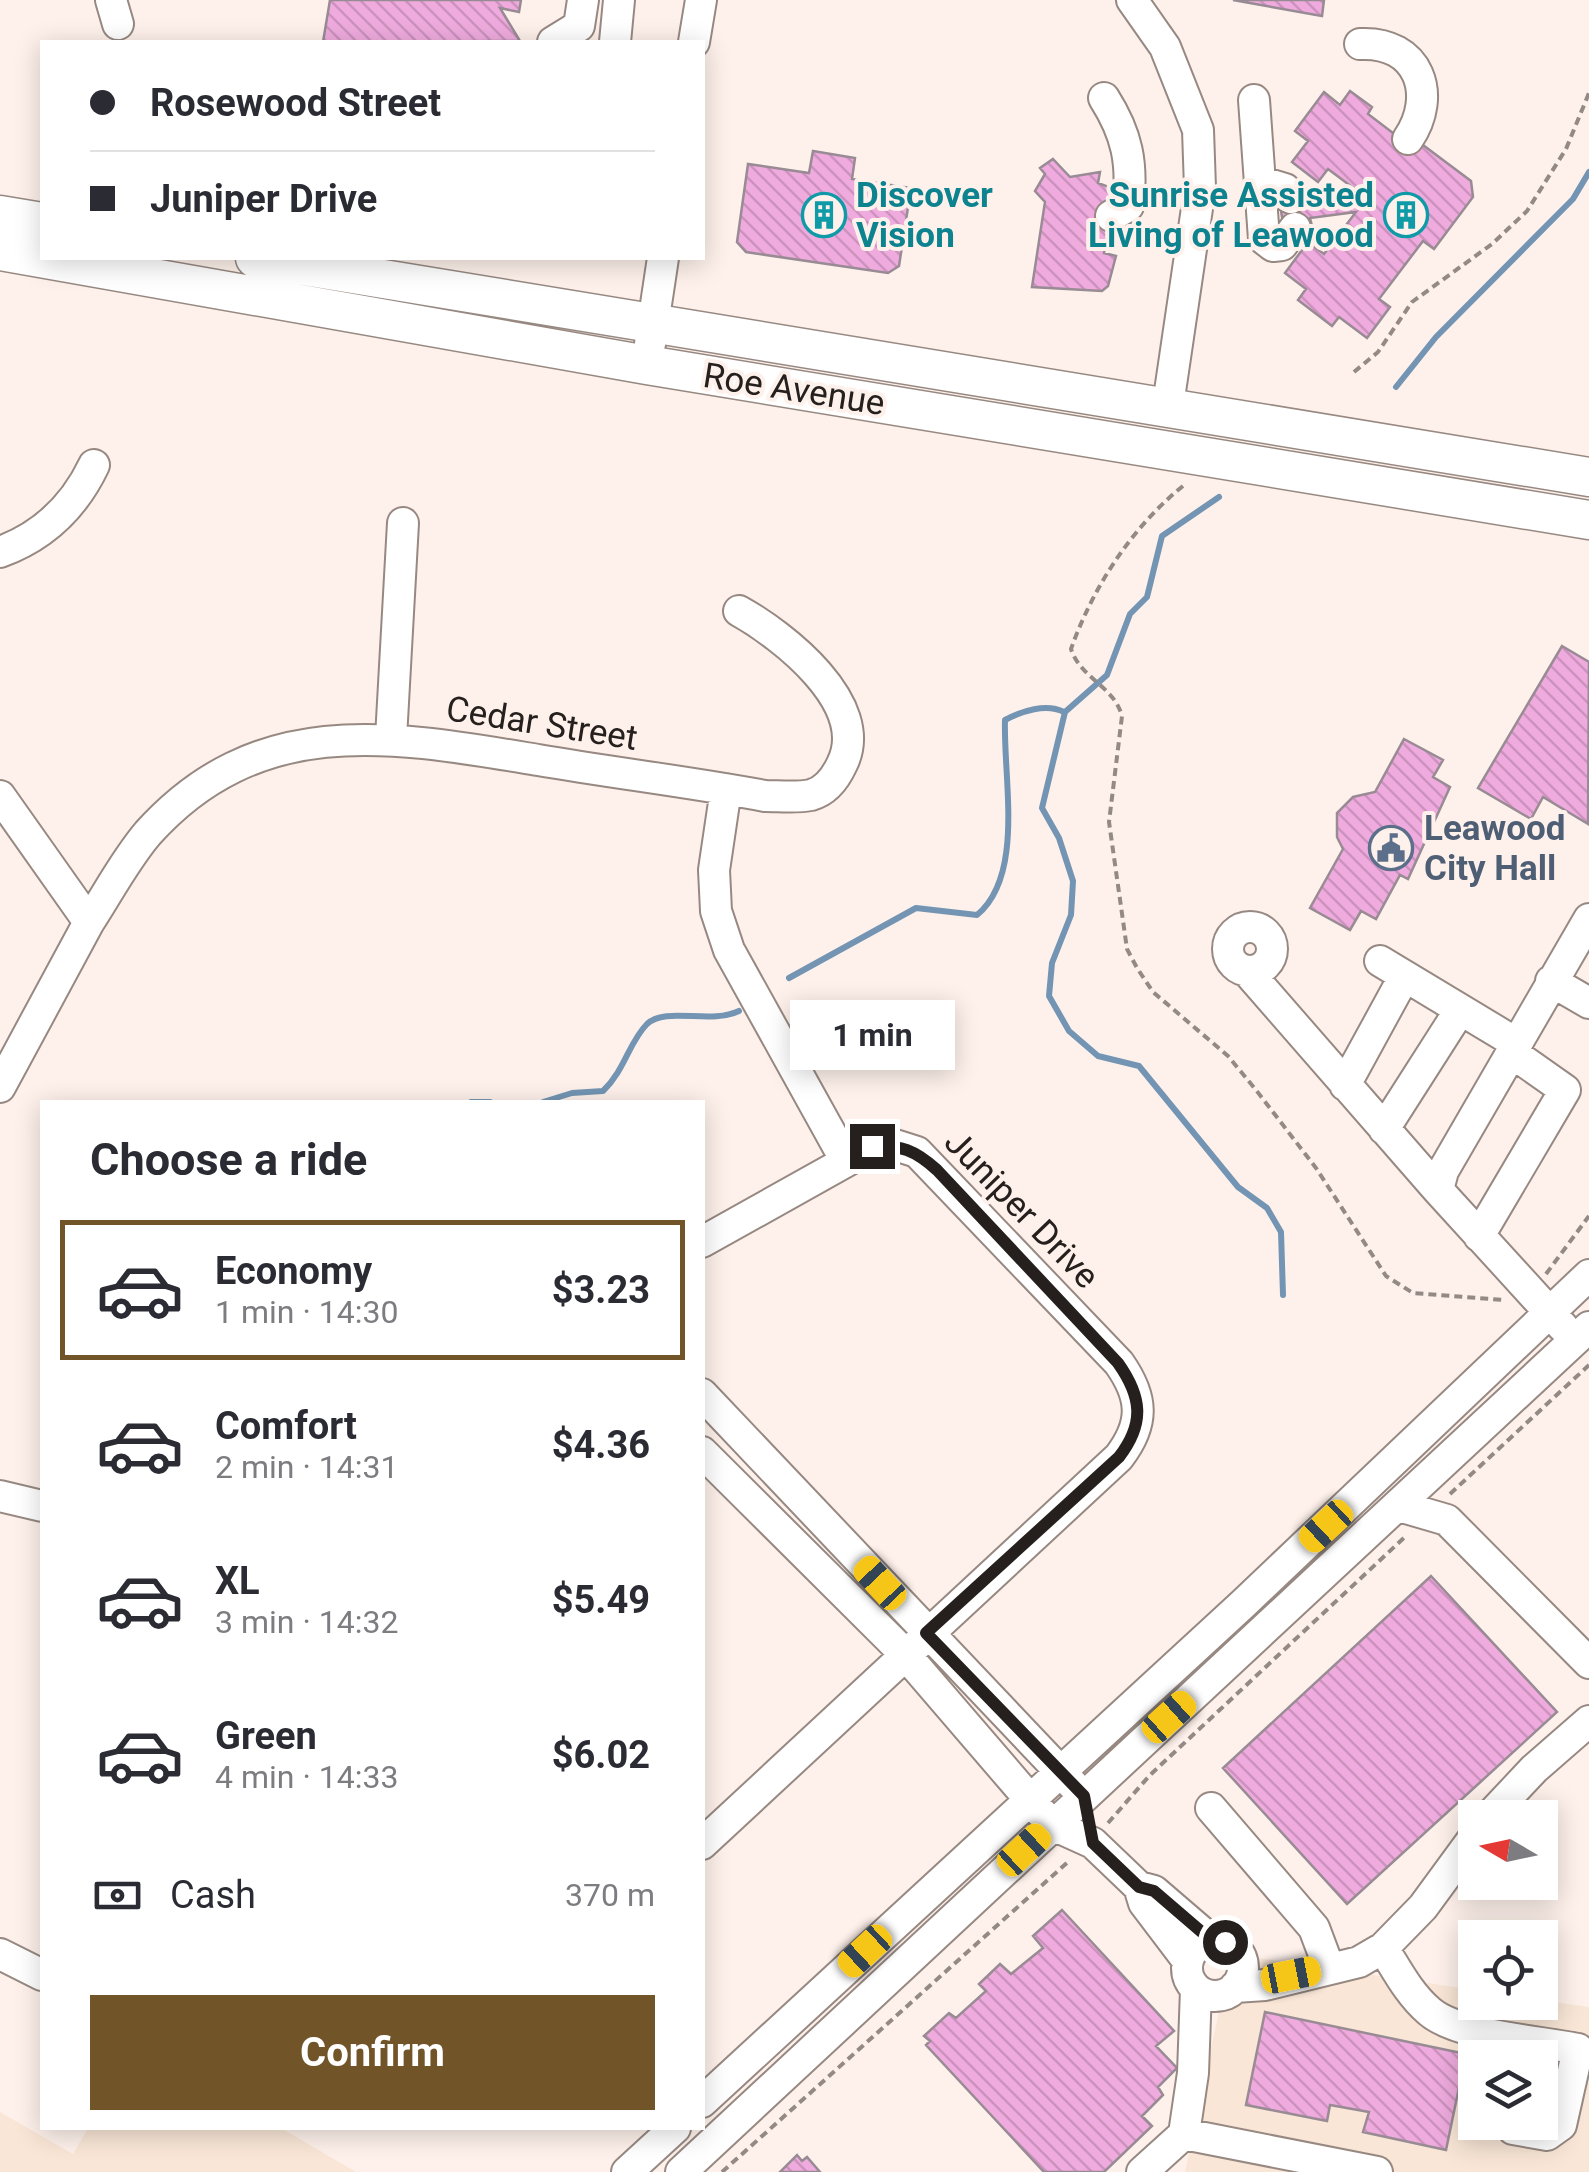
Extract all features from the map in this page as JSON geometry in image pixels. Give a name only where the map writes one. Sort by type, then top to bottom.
[{"type":"main road","points":[[0,214],[40,222]]},
{"type":"main road","name":"Roe Avenue","points":[[0,252],[40,259]]},
{"type":"main road","name":"Roe Avenue","points":[[46,260],[647,365],[1589,520]]},
{"type":"main road","name":"Roe Avenue","points":[[267,260],[1168,405],[1589,478]]},
{"type":"main road","points":[[1086,437],[1149,419],[1168,405]]},
{"type":"street","points":[[557,40],[580,26],[583,0]]},
{"type":"street","points":[[615,40],[619,0]]},
{"type":"street","points":[[694,40],[700,0]]},
{"type":"street","points":[[1132,0],[1165,47],[1198,130],[1200,188],[1168,405]]},
{"type":"street","points":[[1360,44],[1396,51],[1420,77],[1423,114],[1408,139]]},
{"type":"street","points":[[1104,98],[1123,129],[1131,166],[1128,206],[1124,213],[1111,216]]},
{"type":"street","points":[[1254,100],[1264,239],[1273,246],[1282,246],[1293,213],[1285,190],[1262,182]]},
{"type":"street","points":[[647,365],[663,260]]},
{"type":"street","points":[[0,552],[39,533],[61,515],[94,465]]},
{"type":"street","points":[[391,738],[403,524]]},
{"type":"street","name":"Cedar Street","points":[[0,1088],[89,922],[147,834],[184,800],[234,767],[299,744],[391,738],[765,796],[813,795],[834,780],[846,756],[843,712],[807,659],[772,629],[739,611]]},
{"type":"street","points":[[726,789],[714,870],[716,912],[728,950],[846,1161]]},
{"type":"street","points":[[0,796],[89,922]]},
{"type":"street","points":[[1438,1190],[1443,1171],[1588,921]]},
{"type":"street","points":[[1344,1084],[1392,969],[1460,1010],[1565,1090],[1478,1236]]},
{"type":"street","points":[[681,2172],[1398,1506],[1586,1347],[1531,1303],[1478,1236],[1247,971]]},
{"type":"street","points":[[1552,980],[1589,1003]]},
{"type":"street","points":[[1384,1129],[1460,1010]]},
{"type":"street","name":"Juniper Drive","points":[[705,1241],[872,1146],[895,1145],[917,1152],[1118,1363],[1136,1388],[1139,1414],[1134,1436],[1119,1457],[915,1643]]},
{"type":"street","points":[[705,2099],[1059,1771],[1531,1303],[1589,1275]]},
{"type":"street","points":[[705,1397],[833,1534],[1052,1824],[1091,1841],[1139,1887],[1154,1891],[1211,1940]]},
{"type":"street","points":[[705,1455],[810,1558],[915,1643],[1059,1771],[1084,1796],[1091,1841]]},
{"type":"street","points":[[732,1482],[760,1456]]},
{"type":"street","points":[[0,1497],[40,1506]]},
{"type":"street","points":[[1398,1506],[1447,1520],[1589,1663]]},
{"type":"street","points":[[810,1558],[833,1534]]},
{"type":"street","points":[[705,1841],[915,1643]]},
{"type":"street","points":[[1505,1800],[1589,1721]]},
{"type":"street","points":[[1211,1808],[1314,1928],[1329,1968]]},
{"type":"street","points":[[1139,1887],[1144,1903],[1192,1975],[1213,1996],[1359,1962],[1384,1948],[1424,1906],[1458,1859]]},
{"type":"street","points":[[1142,2172],[1184,2134],[1193,2073],[1192,1975],[1199,1945],[1211,1940],[1225,1942],[1240,1956],[1291,1975]]},
{"type":"street","points":[[1384,1948],[1410,1991],[1431,2014],[1496,2040]]},
{"type":"street","points":[[0,1954],[40,1974]]},
{"type":"street","points":[[1193,2073],[1216,2013],[1242,1973],[1240,1956]]},
{"type":"street","points":[[1558,2048],[1578,2048],[1558,2126]]},
{"type":"street","points":[[628,2172],[673,2130]]},
{"type":"street","points":[[1184,2134],[1337,2168],[1377,2172]]},
{"type":"path","points":[[1354,372],[1378,352],[1412,302],[1492,244],[1528,211],[1566,149],[1589,93]]},
{"type":"path","points":[[1183,486],[1153,510],[1090,605],[1071,649],[1078,668],[1119,702],[1122,716],[1109,822],[1127,949],[1137,968],[1153,992],[1228,1056],[1316,1168],[1386,1276],[1413,1293],[1531,1303],[1589,1216]]},
{"type":"path","points":[[722,2172],[1091,1841],[1150,1775],[1429,1514],[1586,1347]]},
{"type":"shaded area","points":[[1231,1954],[1458,1987],[1458,2020],[1558,2020],[1558,2003],[1589,2007],[1589,2172],[1185,2172]]},
{"type":"shaded area","points":[[0,2112],[73,2154],[87,2130],[284,2130],[356,2172],[0,2172]]},
{"type":"building","points":[[330,0],[521,0],[519,12],[500,8],[519,40],[323,40]]},
{"type":"building","points":[[1233,0],[1324,0],[1322,16]]},
{"type":"building","name":"Sunrise Assisted Living of Leawood","points":[[1350,91],[1372,107],[1368,114],[1414,149],[1419,142],[1471,181],[1473,197],[1434,249],[1423,241],[1379,299],[1390,307],[1367,338],[1339,317],[1332,326],[1298,300],[1306,289],[1285,273],[1308,242],[1324,254],[1356,212],[1310,218],[1312,226],[1284,229],[1279,199],[1360,193],[1328,169],[1318,182],[1292,162],[1308,141],[1295,131],[1324,92],[1340,105]]},
{"type":"building","name":"Discover Vision","points":[[813,151],[855,158],[852,179],[911,188],[899,266],[888,273],[746,252],[737,242],[748,164],[809,173]]},
{"type":"building","points":[[1053,159],[1070,177],[1100,172],[1098,183],[1114,189],[1104,253],[1116,256],[1108,286],[1102,291],[1032,287],[1045,202],[1035,191],[1045,174],[1040,168]]},
{"type":"building","points":[[1562,646],[1589,662],[1588,824],[1543,797],[1531,819],[1478,788]]},
{"type":"building","points":[[1404,739],[1443,760],[1433,777],[1450,787],[1408,879],[1400,875],[1376,919],[1361,911],[1350,930],[1310,908],[1343,849],[1337,837],[1337,813],[1353,797],[1375,792]]},
{"type":"building","points":[[1431,1576],[1557,1712],[1347,1904],[1223,1768]]},
{"type":"building","points":[[1062,1910],[1174,2031],[1156,2046],[1177,2068],[1158,2087],[1163,2095],[1142,2116],[1152,2126],[1104,2172],[1044,2172],[926,2045],[930,2041],[924,2036],[949,2013],[956,2018],[986,1991],[979,1984],[1000,1964],[1011,1974],[1043,1948],[1033,1936]]},
{"type":"building","points":[[1265,2012],[1458,2052],[1458,2092],[1446,2150],[1363,2132],[1369,2112],[1330,2105],[1327,2121],[1246,2105]]},
{"type":"building","points":[[797,2155],[802,2161],[807,2157],[820,2172],[780,2172]]},
{"type":"waterway","points":[[1396,387],[1436,337],[1573,199],[1589,172]]},
{"type":"waterway","points":[[1219,497],[1162,536],[1147,597],[1130,614],[1107,675],[1065,712],[1042,808],[1059,838],[1073,881],[1071,915],[1052,963],[1049,996],[1069,1031],[1098,1056],[1139,1066],[1238,1187],[1267,1208],[1281,1232],[1283,1295]]},
{"type":"waterway","points":[[789,978],[916,908],[977,915],[992,898],[1006,851],[1005,720],[1034,709],[1064,712]]},
{"type":"waterway","points":[[549,1100],[572,1093],[603,1091],[641,1031],[655,1019],[739,1011]]},
{"type":"place","name":"Discover Vision","points":[[824,215]]},
{"type":"place","name":"Sunrise Assisted Living of Leawood","points":[[1406,215]]},
{"type":"place","name":"Leawood City Hall","points":[[1391,848]]},
{"type":"route","points":[[872,1146],[895,1145],[917,1152],[937,1170],[1118,1363],[1136,1388],[1140,1408],[1134,1436],[1119,1457],[926,1633],[1084,1796],[1093,1843],[1139,1887],[1154,1891],[1211,1940],[1225,1942]]}]
